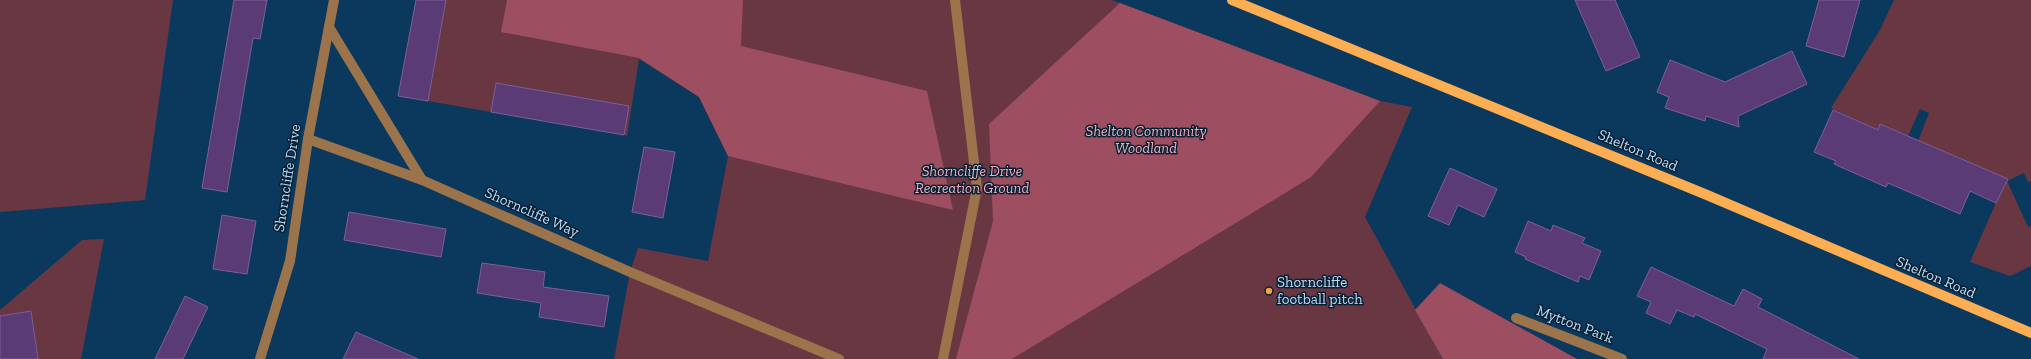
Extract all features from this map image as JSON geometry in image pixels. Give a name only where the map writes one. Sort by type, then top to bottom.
[{"type":"main road","name":"Shelton Road","points":[[1232,0],[1685,186],[2031,332]]},
{"type":"street","name":"Shorncliffe Drive","points":[[260,359],[290,262],[308,139],[334,0]]},
{"type":"street","points":[[943,359],[977,188],[954,0]]},
{"type":"street","points":[[329,27],[422,180]]},
{"type":"street","name":"Shorncliffe Way","points":[[308,139],[422,180],[630,272],[839,359]]},
{"type":"street","name":"Mytton Park","points":[[1516,318],[1622,359]]},
{"type":"green space","points":[[0,0],[173,0],[145,200],[0,212]]},
{"type":"green space","name":"Shorncliffe Drive Recreation Ground","points":[[446,0],[1112,0],[1380,101],[1412,107],[1365,217],[1443,359],[614,359],[630,272],[638,248],[708,261],[728,156],[699,97],[639,59],[627,136],[624,135],[628,106],[496,83],[491,112],[428,101]]},
{"type":"green space","points":[[507,0],[743,0],[741,46],[927,91],[953,210],[728,156],[699,97],[639,58],[501,32]]},
{"type":"green space","points":[[1894,0],[2031,0],[2031,181],[2028,182],[2024,173],[2007,181],[2028,227],[2031,226],[2031,266],[2010,276],[1970,262],[2005,182],[1973,165],[1917,144],[1929,113],[1920,109],[1908,136],[1881,124],[1875,138],[1851,128],[1854,119],[1831,108],[1880,30]]},
{"type":"green space","name":"Shelton Community Woodland","points":[[1120,3],[1380,101],[1311,177],[1290,190],[1012,359],[956,359],[993,221],[989,124]]},
{"type":"green space","points":[[104,239],[81,359],[28,359],[38,357],[31,311],[0,316],[0,310],[82,240]]},
{"type":"green space","points":[[1440,283],[1577,359],[1443,359],[1415,310]]},
{"type":"building","points":[[234,0],[267,0],[260,39],[253,38],[227,192],[202,188]]},
{"type":"building","points":[[416,0],[446,0],[428,101],[398,96]]},
{"type":"building","points":[[1575,0],[1615,0],[1640,57],[1606,71]]},
{"type":"building","points":[[1819,0],[1860,0],[1844,57],[1806,46]]},
{"type":"building","points":[[1792,51],[1807,84],[1738,116],[1739,127],[1706,116],[1705,121],[1665,108],[1669,97],[1657,92],[1670,60],[1725,82]]},
{"type":"building","points":[[496,83],[629,106],[624,135],[491,112]]},
{"type":"building","points":[[1833,110],[1878,130],[1880,124],[2008,179],[1996,203],[1970,191],[1960,214],[1888,183],[1886,187],[1834,164],[1836,161],[1814,152]]},
{"type":"building","points":[[644,147],[675,152],[663,218],[632,212]]},
{"type":"building","points":[[1450,168],[1497,189],[1484,217],[1458,205],[1449,225],[1428,216]]},
{"type":"building","points":[[349,212],[446,229],[441,257],[344,240]]},
{"type":"building","points":[[222,215],[256,221],[247,274],[213,269]]},
{"type":"building","points":[[1528,221],[1551,231],[1553,225],[1585,238],[1582,243],[1601,251],[1589,280],[1580,276],[1578,282],[1525,259],[1526,257],[1515,252]]},
{"type":"building","points":[[482,263],[545,272],[543,287],[609,296],[604,327],[539,317],[541,303],[477,293]]},
{"type":"building","points":[[1651,267],[1734,306],[1743,289],[1762,299],[1758,307],[1859,359],[1763,359],[1767,349],[1695,314],[1694,317],[1677,310],[1670,324],[1646,313],[1651,302],[1637,296]]},
{"type":"building","points":[[185,296],[208,307],[183,359],[155,359]]},
{"type":"building","points":[[31,311],[38,359],[0,359],[0,316]]},
{"type":"building","points":[[356,332],[418,359],[343,359]]},
{"type":"place","name":"Shorncliffe football pitch","points":[[1269,291]]}]
